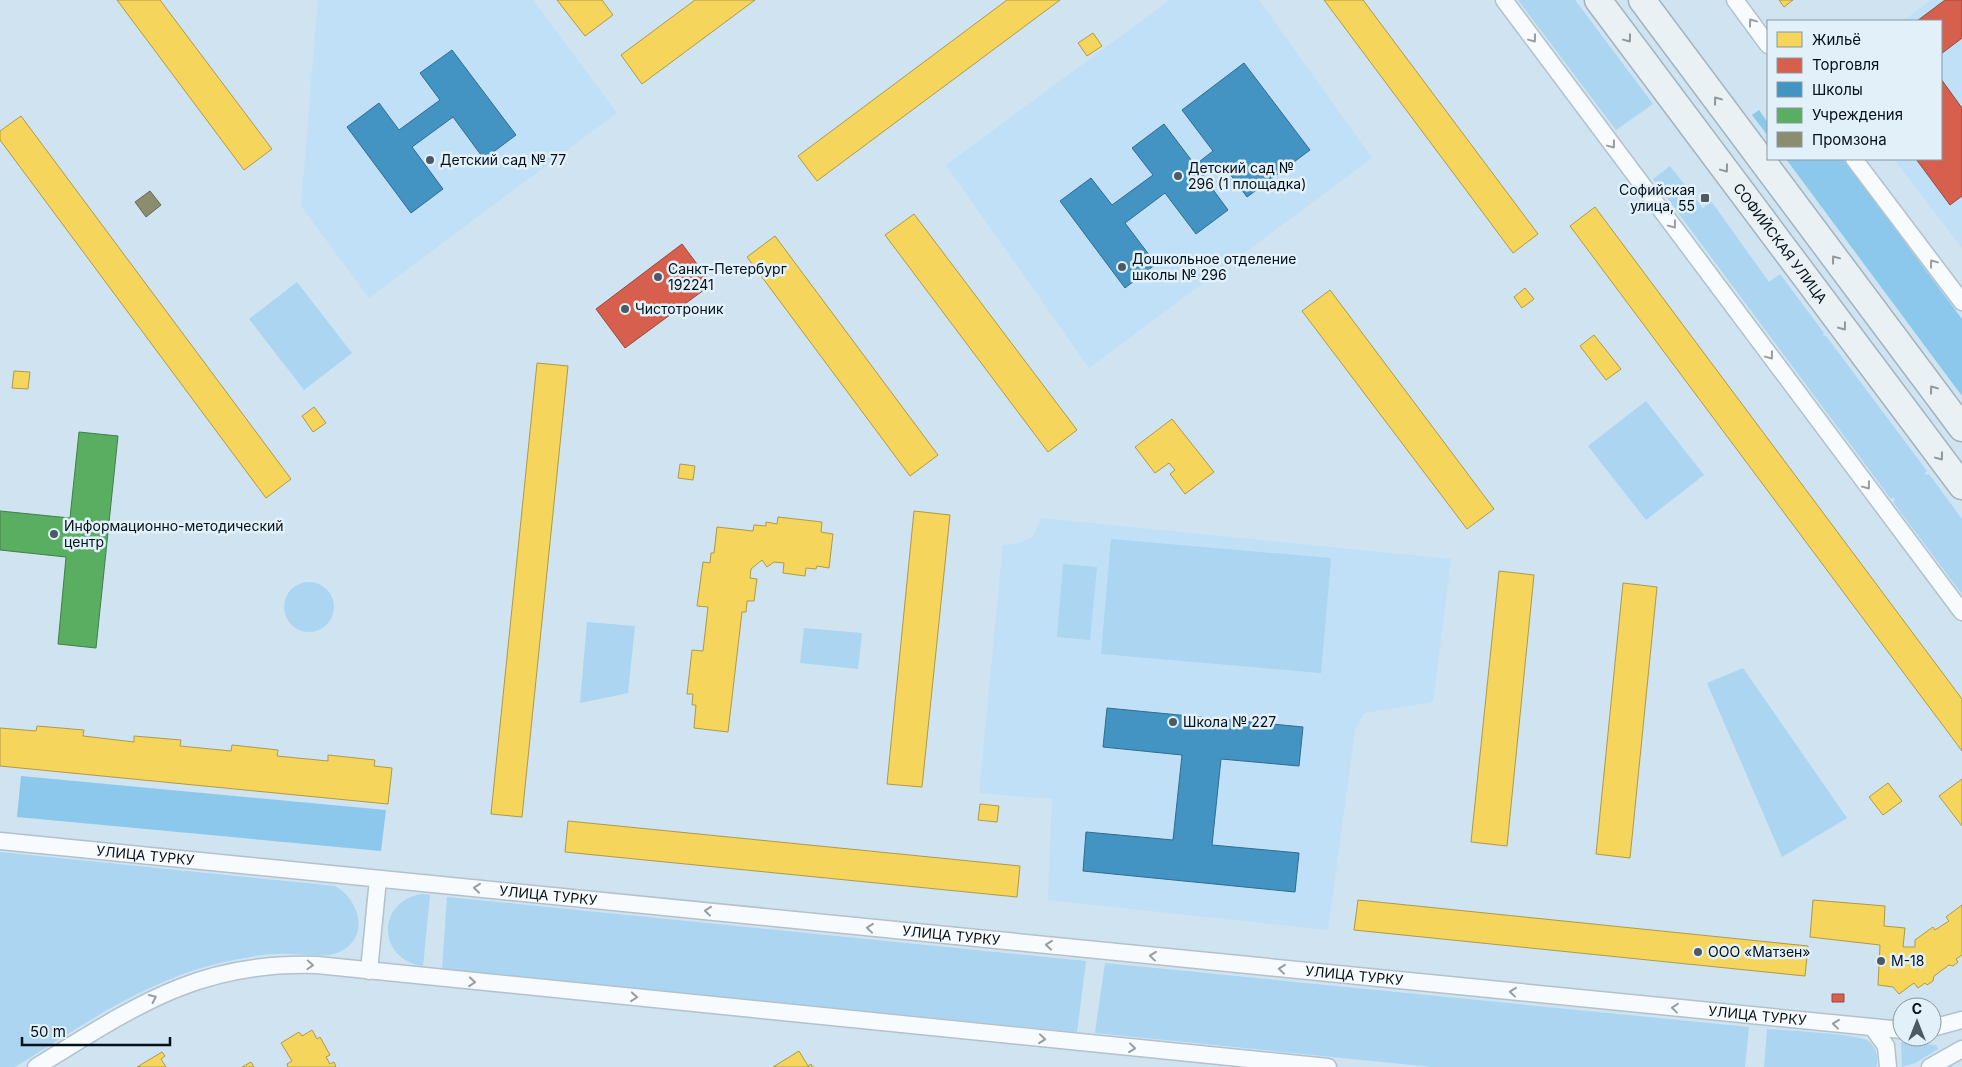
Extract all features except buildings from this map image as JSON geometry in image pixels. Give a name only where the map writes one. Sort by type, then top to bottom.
[{"type":"main road","name":"СОФИЙСКАЯ УЛИЦА","points":[[1598,0],[1962,486]]},
{"type":"main road","points":[[1642,0],[1962,428]]},
{"type":"street","points":[[1504,0],[1962,612]]},
{"type":"street","points":[[1735,0],[1767,44]]},
{"type":"street","points":[[1855,160],[1962,302]]},
{"type":"street","name":"УЛИЦА ТУРКУ","points":[[0,841],[1892,1029]]},
{"type":"street","points":[[369,971],[378,879]]},
{"type":"street","points":[[36,1067],[141,1004],[192,982],[219,974],[259,966],[286,964],[1328,1067]]},
{"type":"street","points":[[1942,1025],[1962,1020]]},
{"type":"street","points":[[1873,1028],[1886,1046],[1888,1067]]},
{"type":"street","points":[[1930,1067],[1962,1049]]},
{"type":"shaded area","name":"Детский сад № 77","points":[[318,0],[533,0],[617,113],[369,298],[301,206]]},
{"type":"shaded area","name":"Дошкольное отделение школы № 296","points":[[1170,0],[1259,0],[1372,158],[1089,368],[946,165]]},
{"type":"shaded area","points":[[1518,0],[1575,0],[1653,104],[1616,130]]},
{"type":"shaded area","points":[[1931,0],[1962,0],[1962,248],[1895,160],[1942,160],[1942,20],[1904,20]]},
{"type":"shaded area","points":[[1759,110],[1767,122],[1767,135],[1752,115]]},
{"type":"shaded area","points":[[1787,160],[1844,160],[1962,319],[1962,396]]},
{"type":"shaded area","points":[[1670,166],[1703,208],[1711,201],[1769,282],[1780,274],[1824,333],[1822,335],[1826,336],[1927,471],[1926,475],[1929,474],[1962,519],[1962,594],[1893,502],[1895,500],[1893,497],[1891,499],[1653,179]]},
{"type":"shaded area","points":[[297,282],[352,353],[304,390],[249,319]]},
{"type":"shaded area","points":[[1646,401],[1704,475],[1646,520],[1588,446]]},
{"type":"shaded area","name":"Школа № 227","points":[[1041,518],[1451,559],[1433,702],[1364,713],[1355,730],[1328,930],[1048,900],[1052,799],[979,793],[1003,545],[1020,543],[1033,537]]},
{"type":"shaded area","points":[[1111,539],[1331,558],[1321,673],[1101,654]]},
{"type":"shaded area","points":[[1063,564],[1097,567],[1090,640],[1057,637]]},
{"type":"shaded area","points":[[304,582],[314,582],[327,589],[334,602],[334,612],[327,625],[314,632],[304,632],[295,628],[288,621],[284,612],[284,602],[288,593],[295,586]]},
{"type":"shaded area","points":[[587,622],[635,626],[628,693],[580,703]]},
{"type":"shaded area","points":[[804,628],[862,633],[858,669],[800,663]]},
{"type":"shaded area","points":[[1743,668],[1847,818],[1782,857],[1707,683]]},
{"type":"shaded area","points":[[21,776],[386,810],[381,851],[17,817]]},
{"type":"shaded area","points":[[0,852],[335,886],[349,898],[354,906],[359,924],[353,941],[340,952],[333,954],[319,956],[262,955],[213,965],[182,974],[97,1016],[15,1067],[0,1067]]},
{"type":"shaded area","points":[[422,894],[430,895],[423,966],[408,961],[397,953],[390,942],[388,930],[390,918],[396,907],[407,899]]},
{"type":"shaded area","points":[[447,897],[1086,961],[1077,1032],[442,969]]},
{"type":"shaded area","points":[[1105,963],[1749,1027],[1745,1067],[1432,1067],[1095,1033]]},
{"type":"shaded area","points":[[1767,1029],[1835,1034],[1867,1040],[1873,1045],[1876,1052],[1876,1067],[1764,1067]]},
{"type":"shaded area","points":[[1901,1047],[1937,1047],[1938,1049],[1915,1063],[1902,1067]]},
{"type":"place","name":"Детский сад № 77","points":[[430,160]]},
{"type":"place","name":"Детский сад № 296 (1 площадка)","points":[[1178,176]]},
{"type":"place","name":"Софийская улица, 55","points":[[1705,198]]},
{"type":"place","name":"Дошкольное отделение школы № 296","points":[[1122,267]]},
{"type":"place","name":"Санкт-Петербург 192241","points":[[658,277]]},
{"type":"place","name":"Чистотроник","points":[[625,309]]},
{"type":"place","name":"Информационно-методический центр","points":[[54,534]]},
{"type":"place","name":"Школа № 227","points":[[1173,722]]},
{"type":"place","name":"ООО «Матзен»","points":[[1698,952]]},
{"type":"place","name":"M-18","points":[[1881,961]]}]
